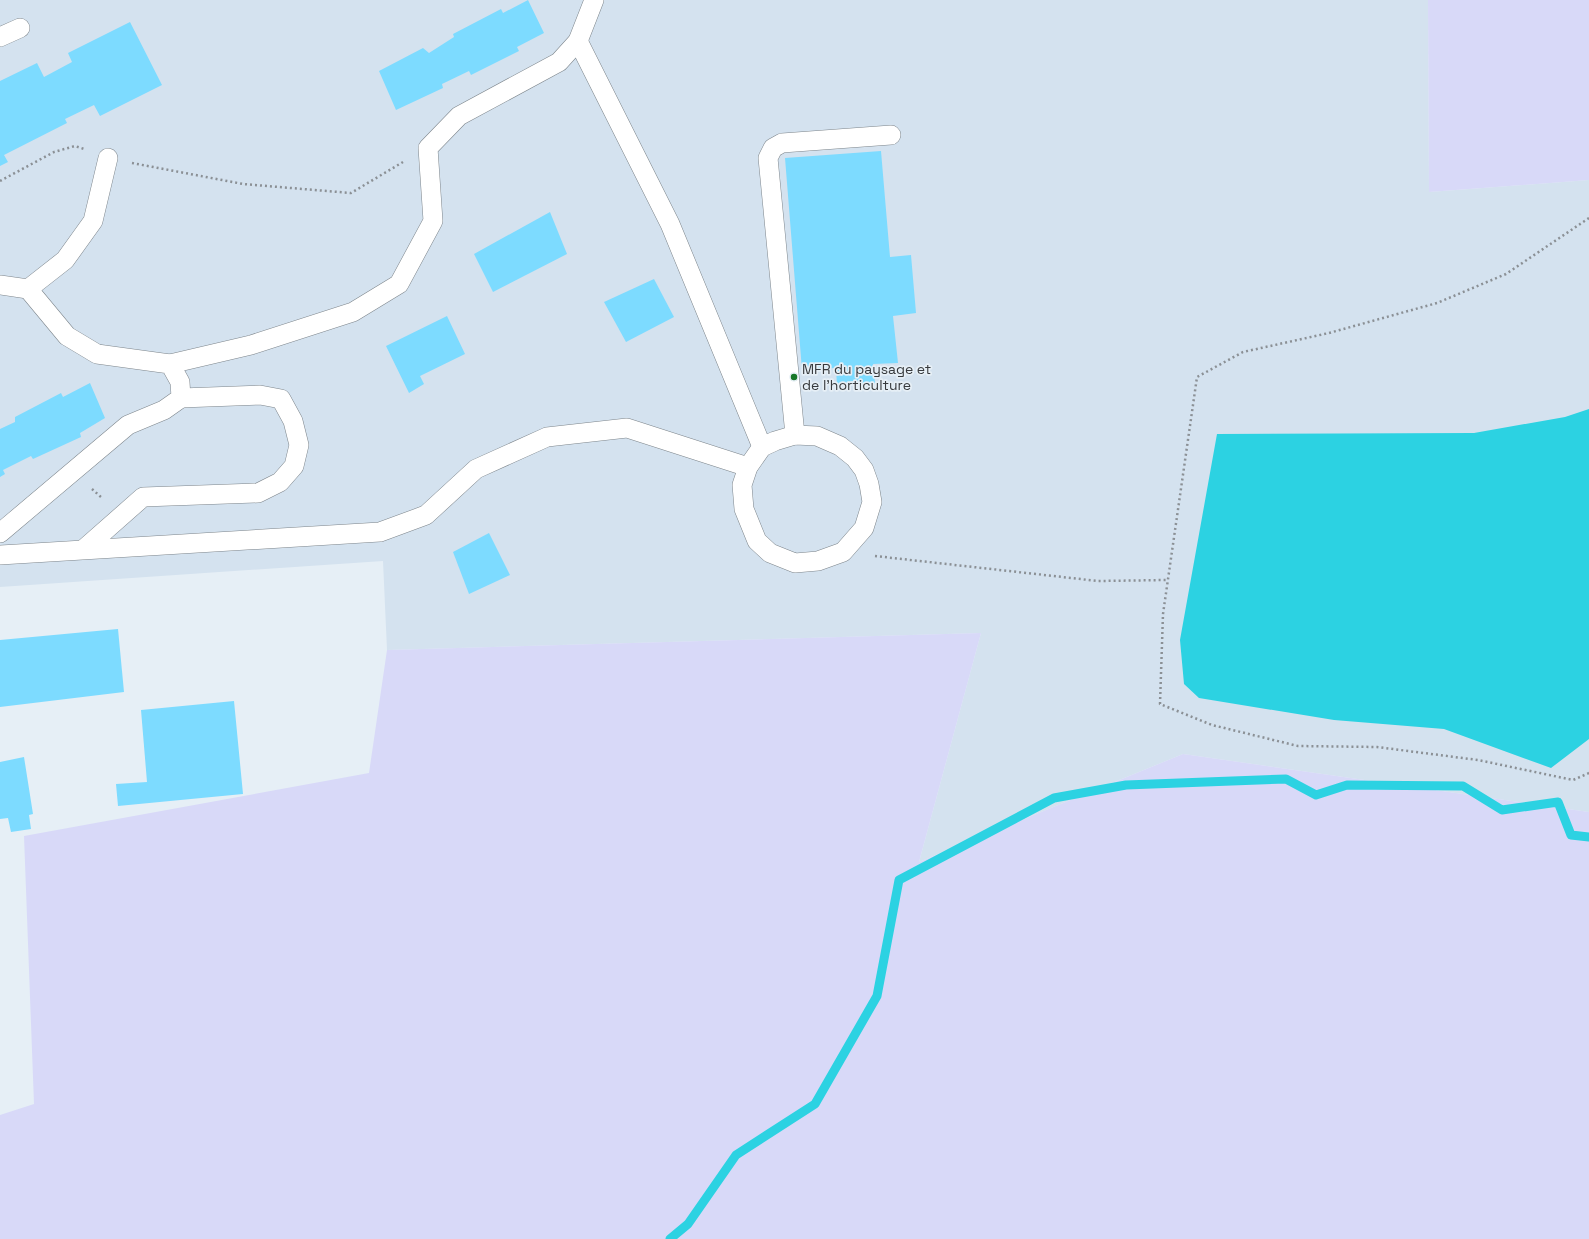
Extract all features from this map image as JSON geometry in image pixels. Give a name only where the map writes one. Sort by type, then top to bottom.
[{"type":"lane","points":[[0,285],[28,289],[67,336],[97,354],[170,364],[251,345],[353,312],[399,284],[433,221],[428,148],[459,116],[559,62],[578,41],[594,0]]},
{"type":"lane","points":[[0,38],[20,28]]},
{"type":"lane","points":[[578,41],[670,224],[762,447]]},
{"type":"lane","points":[[795,435],[768,158],[773,148],[782,143],[891,135]]},
{"type":"lane","points":[[28,289],[65,260],[92,221],[108,158]]},
{"type":"lane","points":[[170,364],[180,382],[181,398]]},
{"type":"lane","points":[[0,533],[128,425],[164,410],[181,398],[260,395],[281,399],[293,421],[299,445],[294,466],[280,482],[258,493],[143,497],[84,550]]},
{"type":"lane","points":[[0,555],[380,532],[426,515],[476,469],[547,437],[627,428],[748,467]]},
{"type":"lane","points":[[795,435],[817,436],[840,446],[855,458],[864,470],[869,484],[872,502],[864,528],[843,552],[818,561],[795,563],[770,553],[757,541],[744,509],[742,485],[748,467],[762,447],[795,435]]},
{"type":"path","points":[[0,181],[54,152],[76,146],[108,158],[243,184],[351,193],[428,148]]},
{"type":"path","points":[[1589,218],[1506,274],[1437,303],[1329,333],[1243,352],[1197,377],[1162,622],[1160,704],[1212,725],[1298,746],[1377,747],[1478,760],[1572,780],[1589,773]]},
{"type":"path","points":[[72,472],[123,515]]},
{"type":"path","points":[[843,552],[1098,581],[1167,580]]},
{"type":"shaded area","name":"MFR du paysage et de l'horticulture","points":[[0,0],[1428,0],[1429,192],[1589,180],[1589,812],[1183,754],[919,862],[981,633],[387,650],[383,561],[0,587]]},
{"type":"shaded area","points":[[1428,0],[1589,0],[1589,180],[1429,192]]},
{"type":"shaded area","points":[[981,633],[919,862],[1183,754],[1589,812],[1589,1239],[0,1239],[0,1115],[34,1104],[24,836],[369,773],[387,650]]},
{"type":"water","points":[[1589,409],[1589,739],[1551,768],[1444,729],[1334,720],[1199,698],[1184,684],[1180,640],[1217,434],[1474,433],[1565,417]]},
{"type":"building","points":[[528,0],[544,33],[517,47],[519,51],[471,75],[469,71],[442,84],[443,88],[396,110],[379,71],[423,48],[429,53],[454,37],[453,34],[501,9],[503,13]]},
{"type":"building","points":[[130,22],[162,85],[100,116],[94,105],[65,119],[67,123],[4,155],[8,162],[0,166],[0,81],[37,63],[44,77],[72,62],[68,53]]},
{"type":"building","points":[[881,151],[890,257],[911,255],[916,313],[893,316],[898,363],[873,364],[875,383],[837,386],[836,368],[802,370],[785,158]]},
{"type":"building","points":[[550,212],[567,254],[493,292],[474,254]]},
{"type":"building","points":[[654,279],[674,317],[626,342],[604,302]]},
{"type":"building","points":[[447,316],[465,354],[420,376],[424,384],[409,393],[386,346]]},
{"type":"building","points":[[90,383],[105,418],[80,433],[81,437],[33,459],[31,456],[3,470],[5,474],[0,477],[0,429],[15,422],[15,417],[61,393],[63,397]]},
{"type":"building","points":[[489,533],[510,575],[469,594],[453,552]]},
{"type":"building","points":[[118,629],[124,692],[0,707],[0,640]]},
{"type":"building","points":[[234,701],[243,794],[118,806],[116,784],[147,782],[141,710]]},
{"type":"building","points":[[24,757],[33,814],[29,815],[31,829],[11,832],[8,818],[0,819],[0,762]]},
{"type":"waterway","points":[[670,1239],[688,1224],[736,1155],[815,1104],[877,996],[899,880],[1054,798],[1126,785],[1286,779],[1316,795],[1347,785],[1463,786],[1502,810],[1558,802],[1571,835],[1589,837]]},
{"type":"place","name":"MFR du paysage et de l'horticulture","points":[[794,377]]}]
